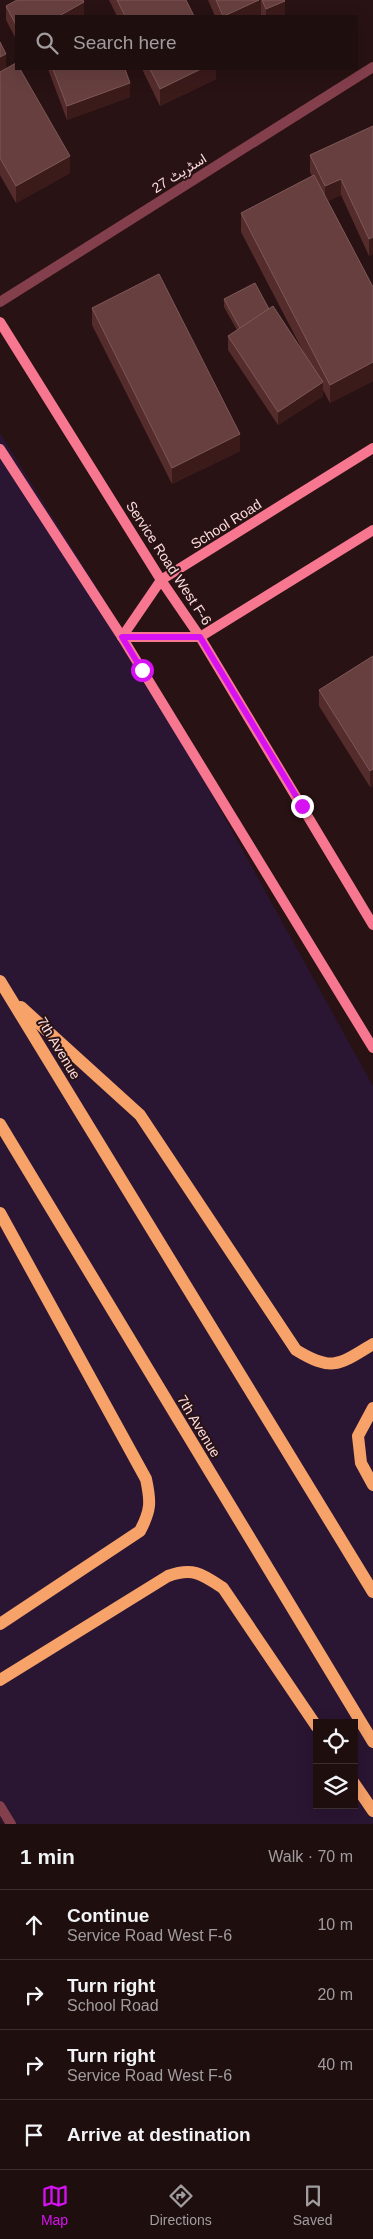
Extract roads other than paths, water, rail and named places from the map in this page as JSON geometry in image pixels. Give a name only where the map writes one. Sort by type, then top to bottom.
[{"type":"main road","name":"7th Avenue","points":[[0,981],[373,1592]]},
{"type":"main road","points":[[10,997],[140,1115],[296,1350],[318,1363],[345,1362],[373,1344]]},
{"type":"main road","name":"7th Avenue","points":[[0,1124],[373,1742]]},
{"type":"main road","points":[[0,1213],[146,1479],[150,1496],[150,1512],[140,1531],[0,1624]]},
{"type":"main road","points":[[373,1408],[358,1436],[360,1463],[373,1485]]},
{"type":"main road","points":[[0,1680],[168,1576],[183,1571],[203,1574],[223,1588],[313,1721]]},
{"type":"main road","points":[[358,1789],[373,1811]]},
{"type":"street","name":"اسٹریٹ 27","points":[[0,302],[373,67]]},
{"type":"street","name":"Service Road West F-6","points":[[0,322],[161,580],[200,637],[373,925]]},
{"type":"street","name":"School Road","points":[[122,637],[161,580],[373,448]]},
{"type":"street","points":[[0,449],[122,637],[373,1048]]},
{"type":"street","points":[[122,637],[200,637],[373,530]]},
{"type":"street","points":[[0,1806],[11,1824]]}]
